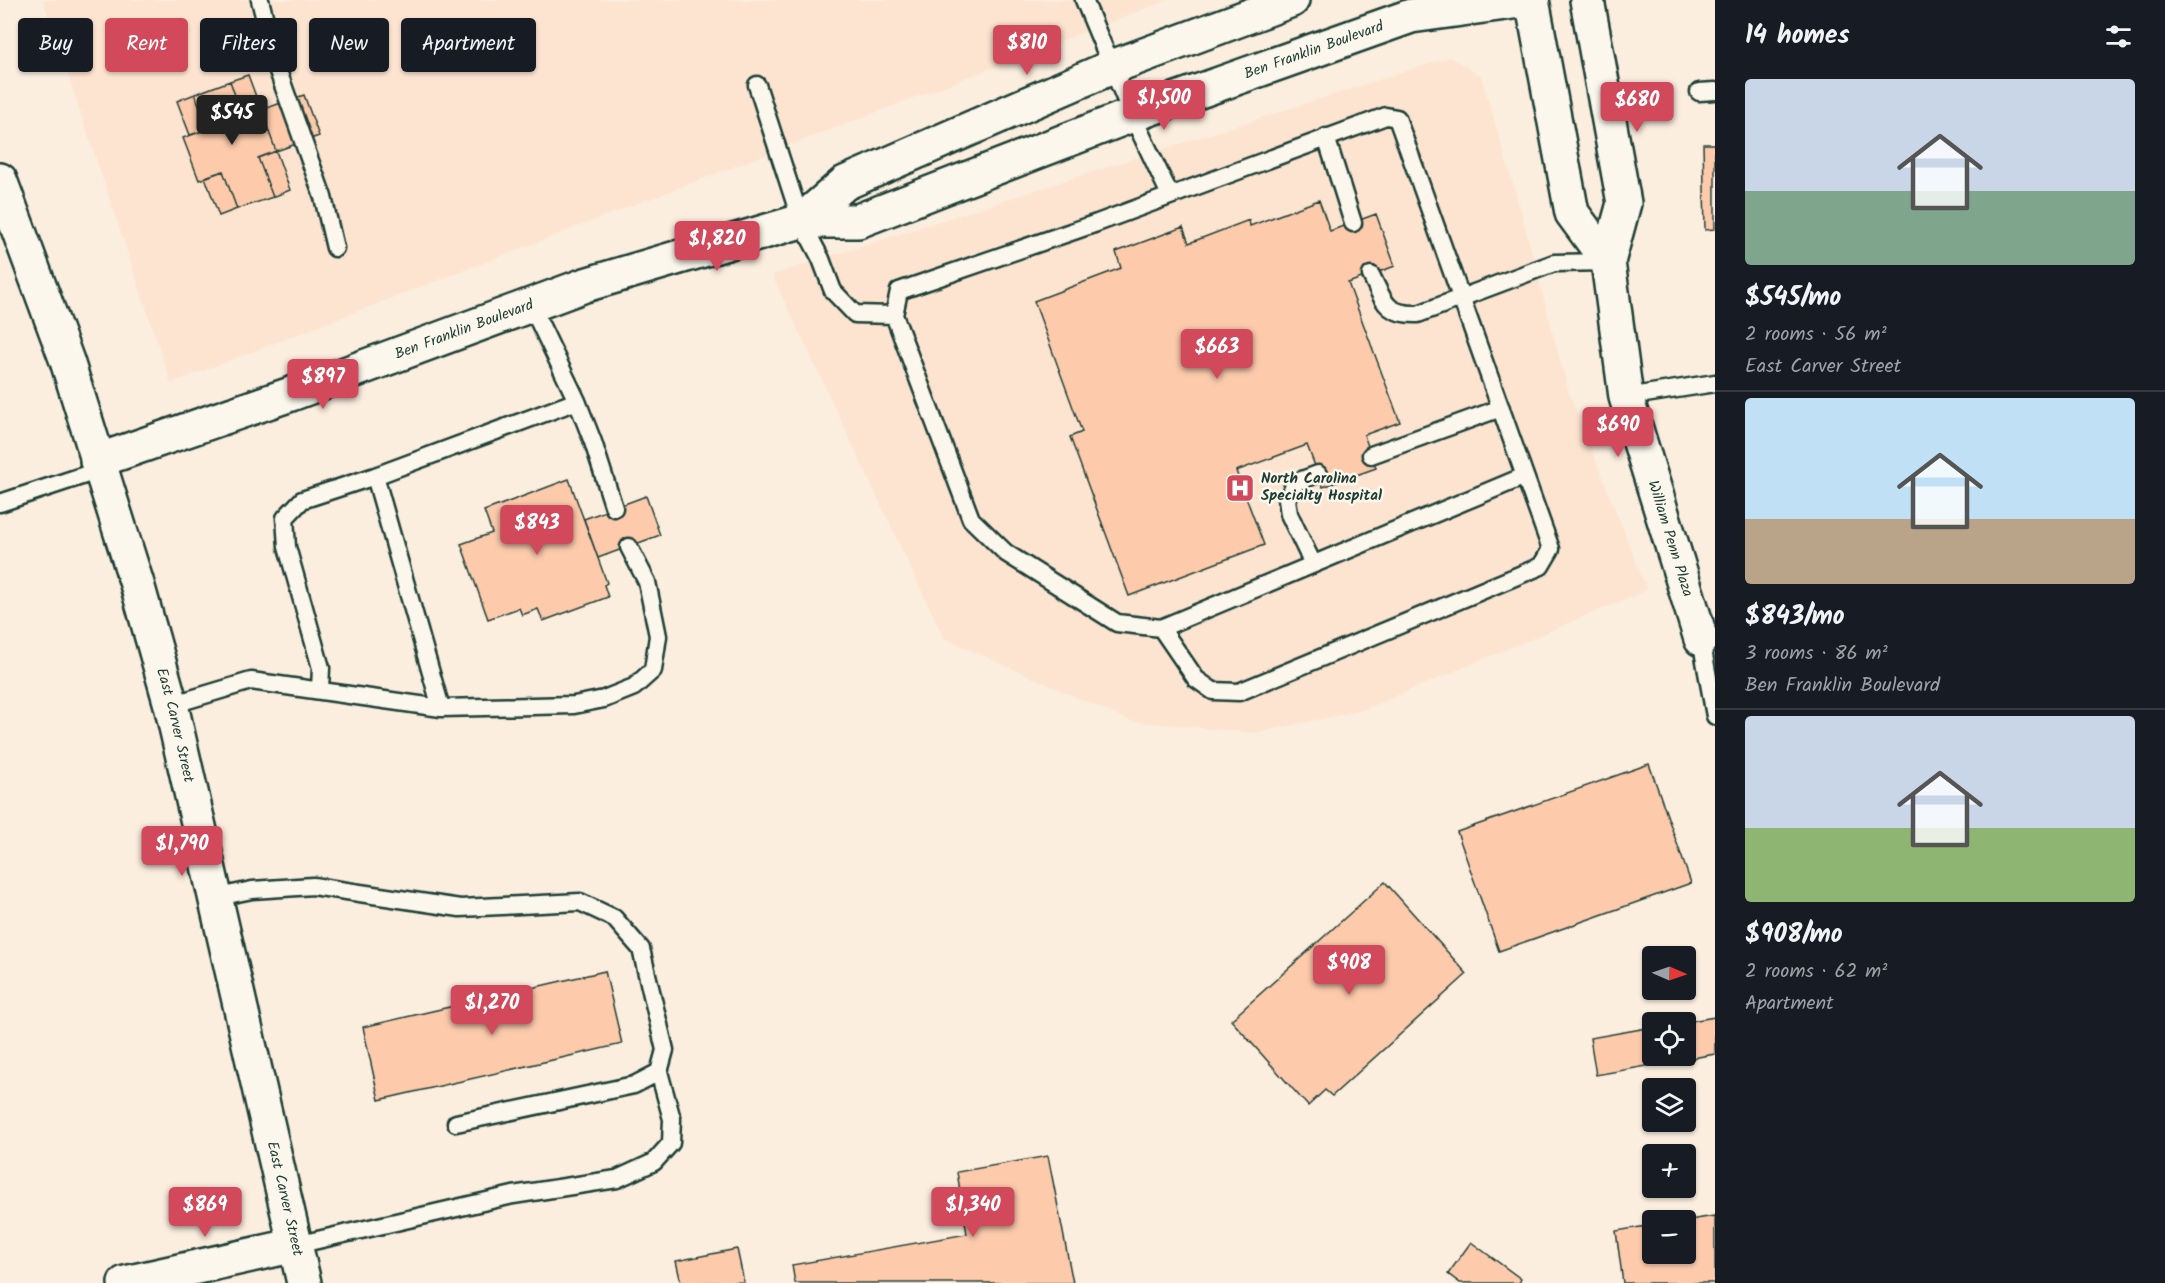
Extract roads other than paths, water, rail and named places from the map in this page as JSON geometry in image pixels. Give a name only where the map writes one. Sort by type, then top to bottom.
[{"type":"street","name":"Ben Franklin Boulevard","points":[[801,221],[845,183],[1112,67],[1292,0]]},
{"type":"street","name":"Ben Franklin Boulevard","points":[[98,465],[585,285],[801,221],[858,221],[1132,115],[1411,16],[1530,0]]},
{"type":"street","name":"William Penn Plaza","points":[[1530,0],[1572,213],[1608,262]]},
{"type":"street","name":"William Penn Plaza","points":[[1587,0],[1624,203],[1608,262],[1626,397],[1701,639]]},
{"type":"street","name":"East Carver Street","points":[[0,180],[67,361],[137,584],[171,705],[213,898],[304,1283]]},
{"type":"street","points":[[125,1283],[296,1245]]},
{"type":"lane","points":[[260,0],[278,72],[323,197],[335,248]]},
{"type":"lane","points":[[1084,0],[1132,115],[1170,195]]},
{"type":"lane","points":[[757,85],[801,221],[821,259],[833,291],[855,314],[894,315]]},
{"type":"lane","points":[[1161,628],[1196,679],[1213,691],[1239,692],[1541,566],[1551,549],[1461,296],[1397,118],[1386,116],[899,291],[894,315],[971,519],[1006,553],[1117,623],[1161,628],[1525,476]]},
{"type":"lane","points":[[1326,138],[1353,223]]},
{"type":"lane","points":[[1371,275],[1387,307],[1401,314],[1418,314],[1554,263],[1608,262]]},
{"type":"lane","points":[[531,305],[577,401],[614,508]]},
{"type":"lane","points":[[1626,397],[1715,383]]},
{"type":"lane","points":[[320,689],[321,668],[287,547],[285,518],[302,500],[375,476],[577,401]]},
{"type":"lane","points":[[1371,455],[1501,408]]},
{"type":"lane","points":[[0,503],[98,465]]},
{"type":"lane","points":[[1313,564],[1289,514],[1287,500],[1296,482],[1318,474]]},
{"type":"lane","points":[[375,476],[441,708]]},
{"type":"lane","points":[[171,705],[251,681],[441,708],[574,705],[604,699],[634,687],[652,670],[658,636],[647,582],[628,547]]},
{"type":"lane","points":[[1701,639],[1715,716]]},
{"type":"lane","points":[[213,898],[252,890],[313,886],[460,908],[580,902],[614,918],[641,949],[665,1050],[660,1072],[672,1119],[671,1143],[654,1162],[617,1179],[513,1195],[296,1245]]},
{"type":"lane","points":[[456,1123],[634,1085],[660,1072]]},
{"type":"place","name":"North Carolina Specialty Hospital","points":[[1240,488]]}]
